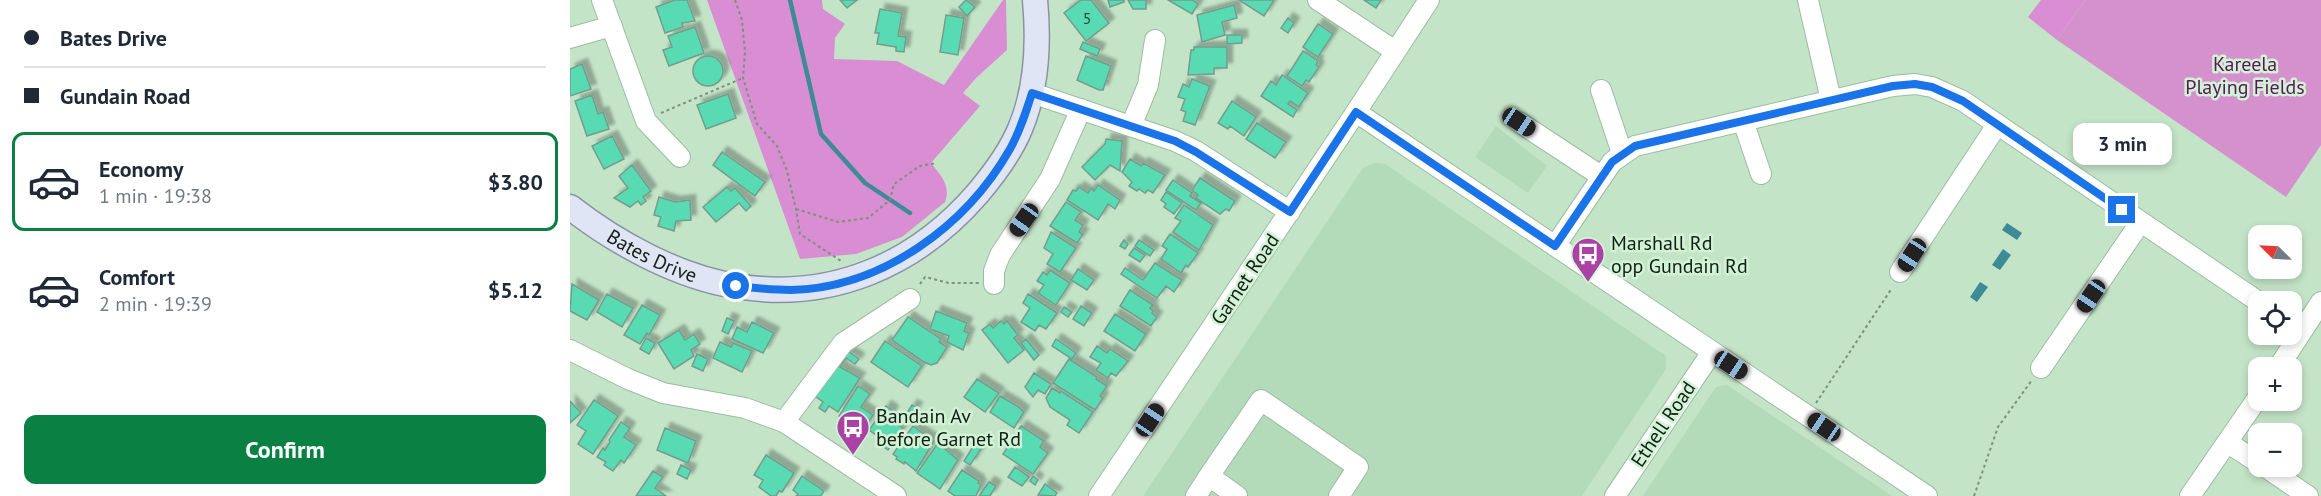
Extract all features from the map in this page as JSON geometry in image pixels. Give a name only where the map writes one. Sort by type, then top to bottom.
[{"type":"main road","name":"Bates Drive","points":[[570,207],[595,226],[685,273],[736,286],[793,290],[826,285],[889,265],[915,251],[948,226],[989,179],[1010,150],[1032,93],[1036,54],[1035,0]]},
{"type":"main road","name":"Bates Drive","points":[[570,218],[595,226]]},
{"type":"street","points":[[602,0],[646,121],[680,157]]},
{"type":"street","points":[[1318,0],[1395,51]]},
{"type":"street","name":"Garnet Road","points":[[1099,496],[1290,212],[1428,0]]},
{"type":"street","points":[[1808,0],[1831,100]]},
{"type":"street","points":[[570,38],[612,26]]},
{"type":"street","points":[[1131,126],[1148,85],[1155,40]]},
{"type":"street","points":[[1555,246],[1601,176],[1622,153],[1650,141],[1893,86],[1915,84],[1946,92],[1963,101],[2248,295]]},
{"type":"street","points":[[1601,90],[1622,153]]},
{"type":"street","points":[[1032,93],[1185,145],[1290,212]]},
{"type":"street","points":[[994,284],[995,263],[1050,179],[1081,109]]},
{"type":"street","points":[[1356,112],[1928,496]]},
{"type":"street","points":[[1743,121],[1761,174]]},
{"type":"street","points":[[1519,122],[1601,176]]},
{"type":"street","points":[[1900,272],[1997,125]]},
{"type":"street","points":[[2041,368],[2140,223]]},
{"type":"street","points":[[784,422],[843,344],[910,299]]},
{"type":"street","points":[[2302,322],[2321,302]]},
{"type":"street","points":[[570,350],[628,379],[663,393],[745,408],[784,422],[896,496]]},
{"type":"street","name":"Ethell Road","points":[[1615,496],[1712,352]]},
{"type":"street","points":[[1196,496],[1261,400],[1358,467],[1339,496]]},
{"type":"street","points":[[2190,496],[2249,411]]},
{"type":"street","points":[[2228,443],[2248,456]]},
{"type":"street","points":[[1209,476],[1238,496]]},
{"type":"street","points":[[2280,477],[2308,496]]},
{"type":"path","points":[[735,0],[742,20],[745,52],[743,78],[757,124],[777,146],[787,171],[800,234],[863,275]]},
{"type":"path","points":[[666,111],[743,78]]},
{"type":"path","points":[[796,209],[838,222],[868,218],[890,200],[894,184],[920,166],[938,163]]},
{"type":"path","points":[[1807,415],[1889,295],[1900,272]]},
{"type":"path","points":[[910,299],[925,278],[949,283],[994,284]]},
{"type":"path","points":[[1974,496],[1998,427],[2041,368]]},
{"type":"shaded area","points":[[707,0],[822,0],[823,9],[845,24],[835,38],[834,59],[897,61],[944,85],[1003,0],[1006,0],[1007,50],[963,93],[980,106],[931,163],[946,186],[945,202],[902,237],[856,254],[800,259]]},
{"type":"shaded area","points":[[2041,0],[2085,0],[2057,40],[2028,17]]},
{"type":"shaded area","points":[[1496,126],[1547,166],[1528,193],[1475,157]]},
{"type":"shaded area","points":[[1374,163],[1385,164],[1666,356],[1666,369],[1582,496],[1143,496],[1363,168]]},
{"type":"shaded area","points":[[1727,385],[1892,496],[1643,496],[1716,387]]},
{"type":"green space","name":"Kareela Playing Fields","points":[[2085,0],[2321,0],[2321,145],[2286,197],[2057,40]]},
{"type":"water","points":[[2007,223],[2022,233],[2017,240],[2002,230]]},
{"type":"water","points":[[2003,249],[2011,255],[2000,270],[1992,265]]},
{"type":"water","points":[[1980,282],[1988,287],[1977,302],[1970,297]]},
{"type":"building","points":[[675,0],[687,0],[695,21],[682,23],[683,27],[665,33],[656,7]]},
{"type":"building","points":[[840,0],[857,0],[847,8]]},
{"type":"building","points":[[966,0],[975,7],[967,16],[959,7]]},
{"type":"building","points":[[1081,0],[1091,0],[1109,23],[1086,41],[1064,13]]},
{"type":"building","points":[[1108,0],[1124,0],[1124,2],[1110,7]]},
{"type":"building","points":[[1128,0],[1146,0],[1146,9],[1133,9]]},
{"type":"building","points":[[1168,0],[1192,0],[1198,4],[1192,14]]},
{"type":"building","points":[[1239,0],[1274,0],[1264,16]]},
{"type":"building","points":[[1364,0],[1381,0],[1376,8]]},
{"type":"building","points":[[1234,5],[1237,18],[1222,22],[1225,35],[1202,42],[1197,15]]},
{"type":"building","points":[[880,9],[902,13],[898,36],[906,37],[904,52],[896,51],[896,47],[877,44],[879,33],[875,33]]},
{"type":"building","points":[[946,15],[964,18],[958,55],[940,52]]},
{"type":"building","points":[[1288,18],[1294,23],[1288,33],[1281,28]]},
{"type":"building","points":[[1318,24],[1333,34],[1318,57],[1303,47]]},
{"type":"building","points":[[695,27],[704,53],[669,66],[663,50],[672,47],[668,36]]},
{"type":"building","points":[[1227,35],[1242,35],[1242,43],[1227,44]]},
{"type":"building","points":[[1083,42],[1100,49],[1097,56],[1080,49]]},
{"type":"building","points":[[1194,47],[1227,47],[1227,68],[1214,68],[1214,74],[1188,75],[1191,50],[1194,50]]},
{"type":"building","points":[[1303,51],[1318,61],[1316,65],[1319,67],[1309,82],[1306,80],[1302,86],[1287,76]]},
{"type":"building","points":[[708,56],[718,61],[723,71],[718,81],[708,86],[698,81],[693,71],[698,61]]},
{"type":"building","points":[[1086,56],[1111,66],[1103,90],[1077,80]]},
{"type":"building","points":[[582,64],[591,89],[570,96],[570,69]]},
{"type":"building","points":[[1282,75],[1308,93],[1299,107],[1290,101],[1288,104],[1297,110],[1293,117],[1261,96],[1271,81],[1276,85]]},
{"type":"building","points":[[1192,79],[1210,86],[1195,125],[1183,121],[1186,112],[1181,110],[1185,99],[1178,97],[1183,84],[1189,87]]},
{"type":"building","points":[[728,94],[736,118],[706,129],[697,105]]},
{"type":"building","points":[[592,95],[598,114],[603,112],[609,129],[587,136],[575,101]]},
{"type":"building","points":[[1232,101],[1256,117],[1244,136],[1230,126],[1228,129],[1218,123]]},
{"type":"building","points":[[1257,123],[1286,142],[1275,158],[1246,139]]},
{"type":"building","points":[[612,136],[624,159],[604,169],[592,146]]},
{"type":"building","points":[[1106,139],[1122,141],[1120,171],[1110,165],[1095,180],[1082,167],[1105,144]]},
{"type":"building","points":[[722,152],[765,182],[755,196],[713,165]]},
{"type":"building","points":[[1130,159],[1165,175],[1153,193],[1148,190],[1145,193],[1139,189],[1137,191],[1129,186],[1132,182],[1122,172]]},
{"type":"building","points":[[632,165],[651,191],[643,197],[646,201],[641,205],[638,201],[630,207],[614,198],[628,188],[619,176]]},
{"type":"building","points":[[1200,178],[1235,201],[1229,211],[1226,209],[1220,214],[1196,198],[1198,195],[1192,190]]},
{"type":"building","points":[[1173,180],[1192,193],[1190,196],[1201,203],[1196,210],[1166,190]]},
{"type":"building","points":[[1098,185],[1120,200],[1115,209],[1108,204],[1098,220],[1067,200],[1073,190],[1076,191],[1079,187],[1088,193],[1091,188],[1094,191]]},
{"type":"building","points":[[727,187],[731,191],[735,188],[751,206],[746,211],[739,203],[716,222],[703,207]]},
{"type":"building","points":[[1166,192],[1182,203],[1174,214],[1164,207],[1166,204],[1161,200]]},
{"type":"building","points":[[659,197],[675,202],[690,200],[691,220],[676,221],[674,231],[658,226],[661,217],[654,215]]},
{"type":"building","points":[[1066,202],[1081,212],[1075,220],[1083,225],[1079,232],[1083,234],[1077,243],[1050,226]]},
{"type":"building","points":[[1184,205],[1213,225],[1199,250],[1173,232],[1181,221],[1175,218]]},
{"type":"building","points":[[1051,232],[1076,248],[1060,272],[1047,264],[1053,254],[1044,248]]},
{"type":"building","points":[[1170,234],[1198,253],[1181,273],[1161,259],[1167,249],[1162,246]]},
{"type":"building","points":[[1124,240],[1128,244],[1125,249],[1120,246]]},
{"type":"building","points":[[1139,240],[1154,250],[1150,256],[1135,246]]},
{"type":"building","points":[[1134,248],[1145,255],[1140,262],[1129,255]]},
{"type":"building","points":[[1155,263],[1182,280],[1174,292],[1166,286],[1157,298],[1121,274],[1125,268],[1143,280]]},
{"type":"building","points":[[1078,269],[1094,280],[1087,290],[1071,280]]},
{"type":"building","points":[[1050,270],[1070,283],[1056,305],[1038,293],[1044,285],[1037,281],[1043,272],[1047,275]]},
{"type":"building","points":[[572,284],[599,300],[587,320],[570,311]]},
{"type":"building","points":[[1130,290],[1153,305],[1150,308],[1157,317],[1151,326],[1120,306]]},
{"type":"building","points":[[607,294],[633,308],[622,327],[597,312]]},
{"type":"building","points":[[1028,294],[1057,313],[1046,329],[1039,325],[1035,331],[1021,322],[1030,308],[1023,303]]},
{"type":"building","points":[[642,305],[660,315],[649,335],[647,333],[640,344],[624,335]]},
{"type":"building","points":[[1081,306],[1092,313],[1084,326],[1073,319]]},
{"type":"building","points":[[1064,307],[1072,312],[1068,317],[1061,312]]},
{"type":"building","points":[[936,311],[967,323],[964,331],[969,333],[963,350],[947,342],[949,336],[930,329]]},
{"type":"building","points":[[1115,314],[1146,334],[1135,351],[1104,331]]},
{"type":"building","points":[[908,317],[941,339],[939,342],[947,347],[937,363],[931,365],[924,362],[892,340]]},
{"type":"building","points":[[727,318],[734,321],[728,334],[722,331]]},
{"type":"building","points":[[1001,321],[1004,324],[1007,321],[1018,335],[1014,338],[1024,350],[1008,363],[982,330],[990,324],[993,328]]},
{"type":"building","points":[[752,322],[774,333],[763,353],[732,339],[737,327],[747,332]]},
{"type":"building","points":[[679,330],[685,340],[694,334],[700,344],[691,350],[694,356],[674,369],[658,343]]},
{"type":"building","points":[[646,338],[655,343],[649,354],[640,349]]},
{"type":"building","points":[[1026,339],[1039,355],[1034,360],[1021,343]]},
{"type":"building","points":[[1056,339],[1076,353],[1072,359],[1052,346]]},
{"type":"building","points":[[885,341],[922,366],[908,387],[871,362]]},
{"type":"building","points":[[720,342],[731,347],[733,343],[752,351],[742,372],[713,358]]},
{"type":"building","points":[[1097,346],[1107,353],[1110,349],[1128,361],[1116,376],[1111,373],[1108,378],[1096,370],[1101,363],[1090,357]]},
{"type":"building","points":[[845,349],[859,359],[855,364],[846,358],[840,367],[860,378],[838,412],[829,406],[825,412],[819,408],[823,402],[812,394]]},
{"type":"building","points":[[697,354],[708,359],[703,371],[692,366]]},
{"type":"building","points":[[1069,359],[1107,386],[1095,410],[1053,383]]},
{"type":"building","points":[[1034,373],[1051,384],[1045,394],[1038,390],[1033,397],[1025,387]]},
{"type":"building","points":[[977,379],[999,393],[985,412],[964,397]]},
{"type":"building","points":[[858,386],[870,394],[861,407],[873,415],[860,434],[839,416]]},
{"type":"building","points":[[1052,388],[1060,393],[1061,391],[1093,412],[1079,433],[1067,425],[1070,420],[1050,407],[1046,398]]},
{"type":"building","points":[[1000,396],[1024,412],[1014,428],[990,412]]},
{"type":"building","points":[[594,400],[618,416],[593,454],[578,444],[586,431],[577,425]]},
{"type":"building","points":[[570,401],[581,413],[570,423]]},
{"type":"building","points":[[912,405],[917,408],[913,414],[908,411]]},
{"type":"building","points":[[886,406],[893,411],[889,418],[903,428],[888,450],[877,442],[880,438],[869,430]]},
{"type":"building","points":[[621,422],[630,428],[624,437],[636,445],[624,463],[621,460],[613,471],[604,465],[606,462],[597,457],[603,448],[605,450]]},
{"type":"building","points":[[913,426],[934,441],[916,471],[905,462],[904,464],[896,459],[897,457],[893,454]]},
{"type":"building","points":[[1021,426],[1044,441],[1040,447],[1048,453],[1033,474],[1003,454]]},
{"type":"building","points":[[665,428],[696,441],[688,463],[657,450]]},
{"type":"building","points":[[976,442],[983,446],[970,465],[964,461]]},
{"type":"building","points":[[938,443],[958,460],[940,489],[917,473]]},
{"type":"building","points":[[766,455],[794,473],[782,492],[779,491],[776,496],[771,496],[759,487],[763,480],[754,475]]},
{"type":"building","points":[[681,465],[691,470],[687,479],[677,474]]},
{"type":"building","points":[[1015,467],[1029,477],[1022,486],[1008,477]]},
{"type":"building","points":[[962,470],[979,481],[981,485],[976,496],[955,496],[948,491]]},
{"type":"building","points":[[653,471],[663,477],[655,488],[666,496],[636,496]]},
{"type":"building","points":[[802,476],[824,491],[821,496],[796,496],[798,494],[793,490]]},
{"type":"building","points":[[1033,476],[1038,480],[1035,485],[1030,481]]},
{"type":"building","points":[[989,482],[996,486],[990,496],[979,496]]},
{"type":"building","points":[[1045,484],[1057,493],[1055,496],[1038,495]]},
{"type":"waterway","points":[[790,0],[821,134],[865,183],[910,213]]},
{"type":"place","name":"Marshall Rd opp Gundain Rd","points":[[1588,283]]},
{"type":"place","name":"Bandain Av before Garnet Rd","points":[[853,456]]},
{"type":"route","points":[[736,286],[793,290],[826,285],[863,275],[889,265],[915,251],[948,226],[989,179],[1010,150],[1032,93],[1175,141],[1290,212],[1356,112],[1555,246],[1612,162],[1635,146],[1865,92],[1915,84],[1932,87],[1963,101],[2122,210]]}]
